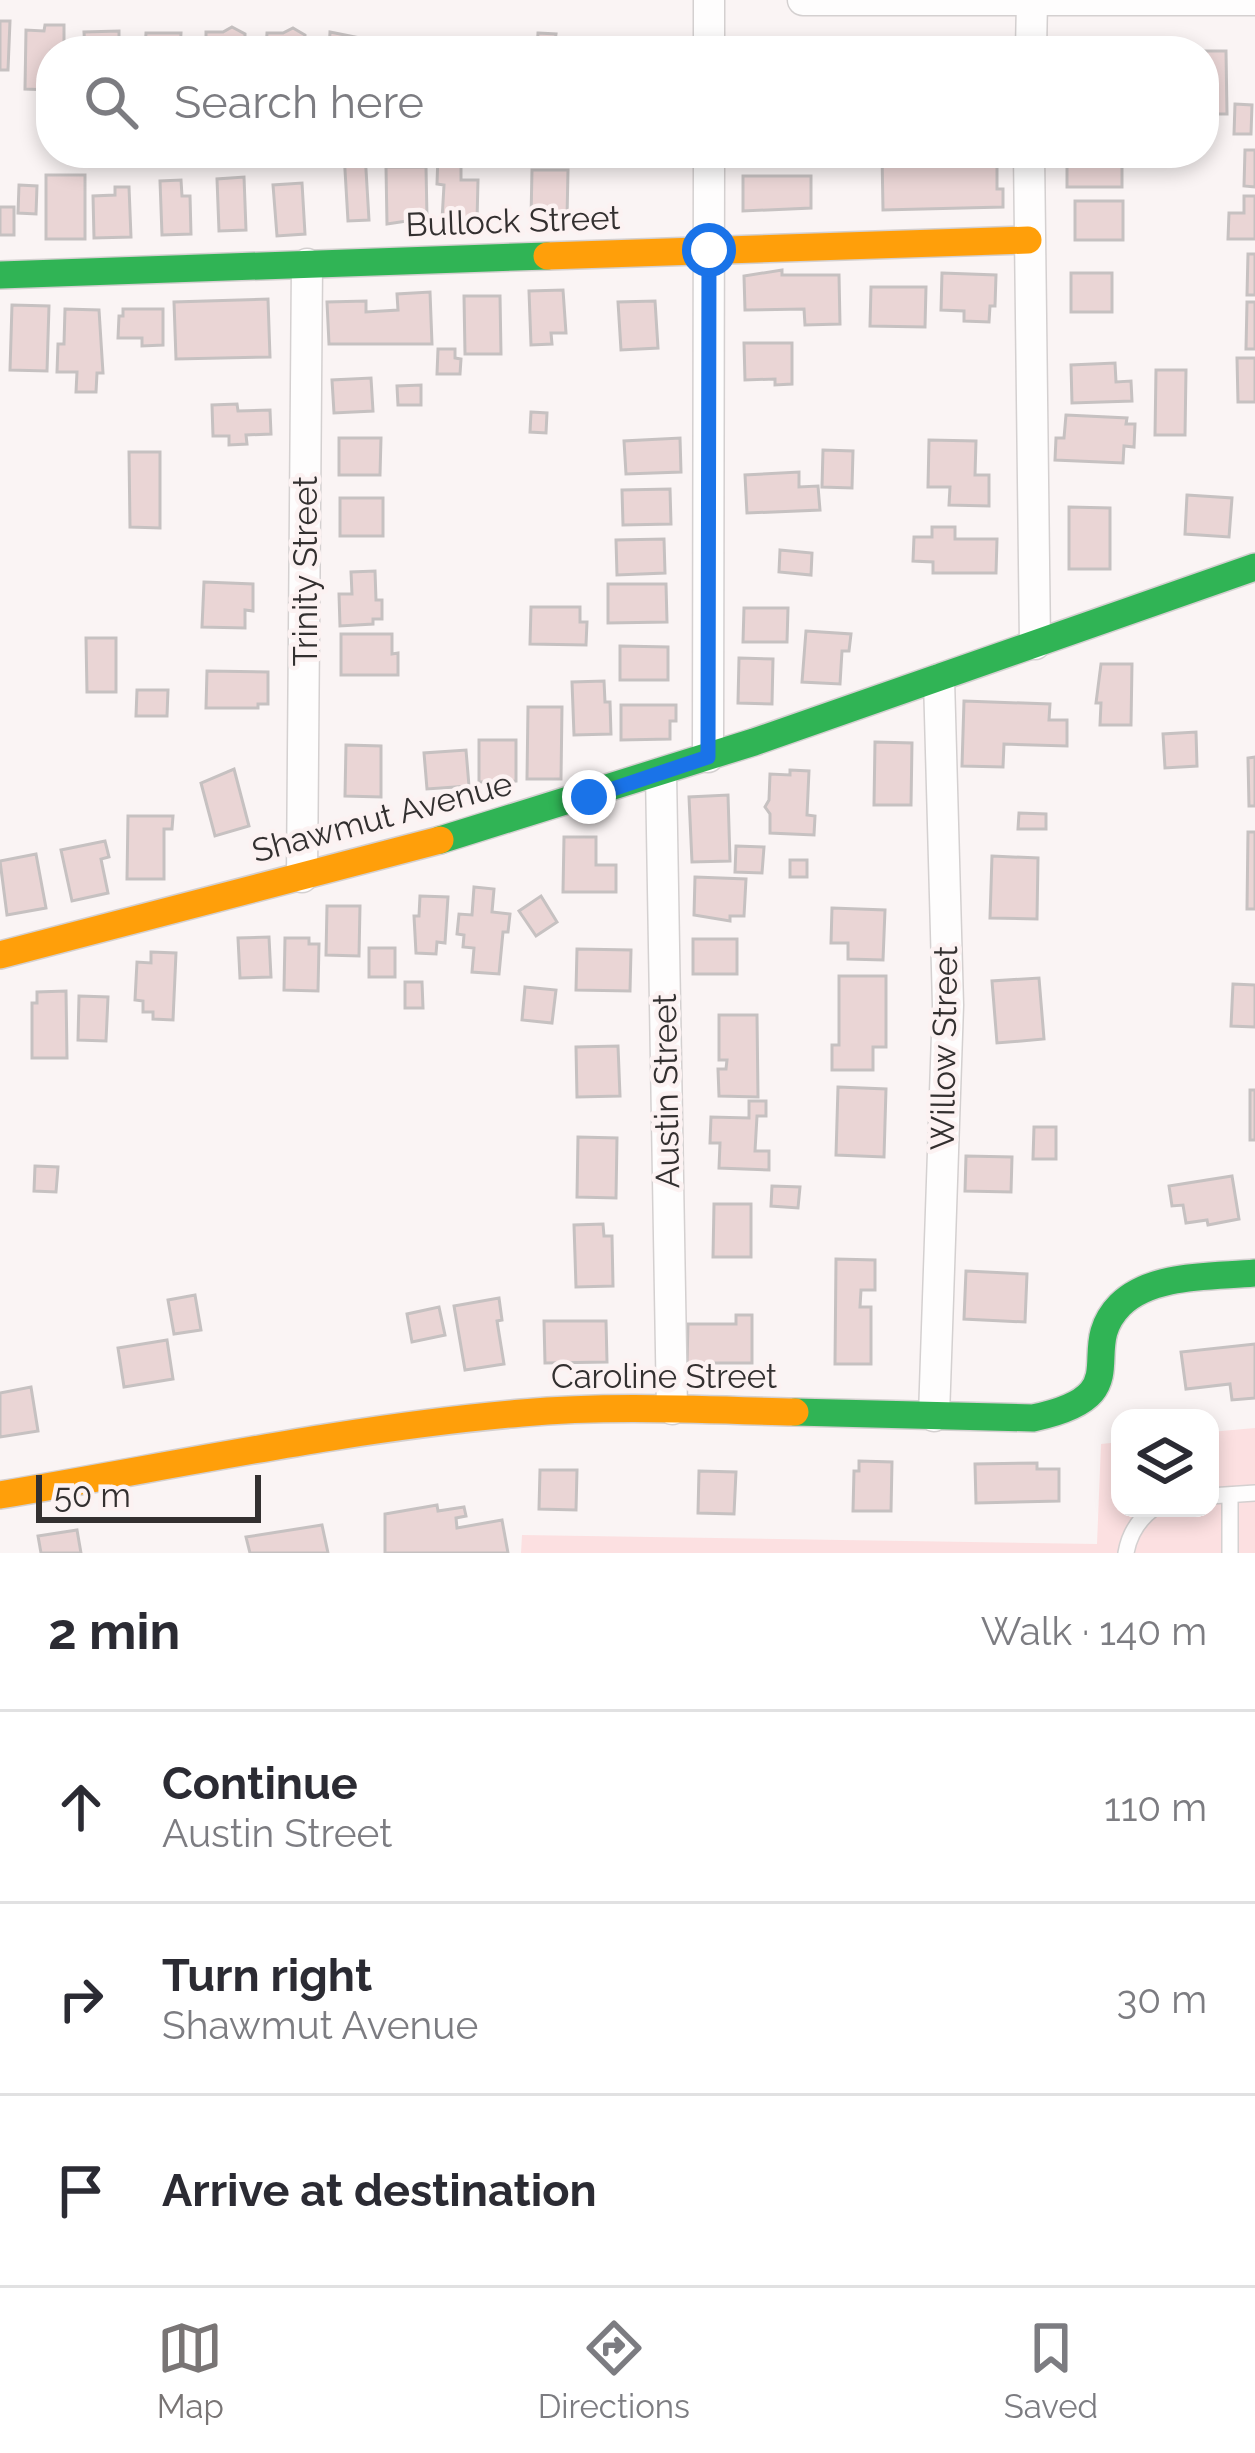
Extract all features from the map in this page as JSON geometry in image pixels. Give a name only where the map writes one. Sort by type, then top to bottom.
[{"type":"street","points":[[710,0],[710,36]]},
{"type":"street","points":[[802,0],[1255,0]]},
{"type":"street","points":[[1031,1],[1031,36]]},
{"type":"street","points":[[708,757],[709,168]]},
{"type":"street","points":[[1029,168],[1035,644]]},
{"type":"street","name":"Bullock Street","points":[[0,274],[1028,240]]},
{"type":"street","name":"Trinity Street","points":[[302,877],[307,264]]},
{"type":"street","name":"Shawmut Avenue","points":[[0,956],[450,838],[661,773],[1255,567]]},
{"type":"street","name":"Willow Street","points":[[934,1416],[948,1005],[939,679]]},
{"type":"street","name":"Austin Street","points":[[661,773],[671,1409]]},
{"type":"street","name":"Caroline Street","points":[[0,1495],[478,1417],[671,1409],[1033,1418],[1080,1406],[1096,1386],[1108,1324],[1125,1300],[1150,1286],[1255,1273]]},
{"type":"lane","points":[[1219,1496],[1255,1493]]},
{"type":"lane","points":[[1229,1496],[1230,1553]]},
{"type":"lane","points":[[1126,1553],[1142,1517]]},
{"type":"shaded area","points":[[1255,1428],[1255,1553],[521,1553],[522,1535],[1097,1544],[1101,1444],[1111,1443],[1111,1517],[1219,1517],[1219,1431]]},
{"type":"building","points":[[0,21],[10,21],[8,70],[0,70]]},
{"type":"building","points":[[45,25],[64,25],[64,36],[36,36],[36,89],[25,89],[26,30],[44,31]]},
{"type":"building","points":[[232,27],[245,36],[206,36],[206,32]]},
{"type":"building","points":[[293,28],[305,36],[267,36]]},
{"type":"building","points":[[119,31],[119,36],[84,36],[84,32]]},
{"type":"building","points":[[146,33],[181,33],[181,36]]},
{"type":"building","points":[[1219,51],[1226,51],[1227,114],[1219,114]]},
{"type":"building","points":[[1235,104],[1252,105],[1251,134],[1234,134]]},
{"type":"building","points":[[1245,150],[1255,150],[1255,187],[1244,186]]},
{"type":"building","points":[[345,168],[366,168],[369,220],[348,221]]},
{"type":"building","points":[[386,168],[426,168],[427,218],[387,224]]},
{"type":"building","points":[[438,168],[461,168],[461,180],[478,180],[477,221],[442,220],[444,185],[437,184]]},
{"type":"building","points":[[882,168],[997,168],[997,189],[1003,189],[1003,207],[883,210]]},
{"type":"building","points":[[1067,168],[1122,168],[1122,187],[1067,187]]},
{"type":"building","points":[[532,170],[568,170],[567,218],[531,218]]},
{"type":"building","points":[[46,175],[85,175],[85,239],[46,239]]},
{"type":"building","points":[[743,176],[811,176],[811,208],[743,211]]},
{"type":"building","points":[[244,177],[246,230],[219,231],[217,179]]},
{"type":"building","points":[[181,180],[182,196],[190,196],[191,234],[162,235],[160,181]]},
{"type":"building","points":[[302,183],[305,234],[277,236],[273,185]]},
{"type":"building","points":[[19,185],[37,186],[36,214],[18,213]]},
{"type":"building","points":[[115,187],[129,187],[131,237],[94,238],[93,196],[115,195]]},
{"type":"building","points":[[1244,196],[1255,196],[1255,239],[1228,239],[1229,213],[1244,213]]},
{"type":"building","points":[[1075,201],[1123,201],[1123,240],[1075,240]]},
{"type":"building","points":[[0,207],[14,207],[14,235],[0,235]]},
{"type":"building","points":[[1248,254],[1255,254],[1255,295],[1247,295]]},
{"type":"building","points":[[782,270],[782,275],[839,275],[840,324],[805,325],[804,309],[745,310],[744,276]]},
{"type":"building","points":[[942,273],[996,275],[989,322],[964,321],[964,311],[941,310]]},
{"type":"building","points":[[1071,273],[1112,273],[1112,312],[1071,312]]},
{"type":"building","points":[[871,287],[926,287],[925,327],[870,326]]},
{"type":"building","points":[[563,290],[566,333],[551,333],[552,344],[531,345],[529,291]]},
{"type":"building","points":[[430,292],[432,344],[329,344],[327,302],[366,301],[366,312],[398,310],[397,294]]},
{"type":"building","points":[[464,296],[500,296],[501,354],[465,354]]},
{"type":"building","points":[[268,299],[270,357],[176,359],[174,302]]},
{"type":"building","points":[[655,301],[658,348],[621,350],[618,302]]},
{"type":"building","points":[[1247,302],[1255,302],[1255,349],[1246,349]]},
{"type":"building","points":[[12,305],[49,306],[47,371],[10,370]]},
{"type":"building","points":[[65,309],[99,310],[103,373],[97,373],[96,392],[76,392],[77,372],[57,372]]},
{"type":"building","points":[[123,309],[163,309],[163,345],[142,346],[142,338],[118,338]]},
{"type":"building","points":[[744,343],[792,343],[792,384],[745,380]]},
{"type":"building","points":[[438,349],[455,349],[455,358],[461,359],[460,374],[437,374]]},
{"type":"building","points":[[1237,358],[1255,358],[1255,402],[1238,402]]},
{"type":"building","points":[[1115,363],[1116,382],[1131,381],[1132,401],[1072,403],[1071,365]]},
{"type":"building","points":[[1156,370],[1186,370],[1185,435],[1155,435]]},
{"type":"building","points":[[371,378],[373,411],[334,413],[332,380]]},
{"type":"building","points":[[421,385],[421,405],[398,405],[397,386]]},
{"type":"building","points":[[237,404],[238,411],[270,410],[271,434],[246,435],[247,444],[229,445],[229,436],[213,436],[212,405]]},
{"type":"building","points":[[531,412],[547,413],[546,433],[530,432]]},
{"type":"building","points":[[1066,415],[1127,418],[1126,424],[1135,424],[1134,447],[1124,446],[1123,463],[1055,460],[1056,438],[1064,438]]},
{"type":"building","points":[[339,438],[381,438],[380,475],[339,475]]},
{"type":"building","points":[[680,438],[681,472],[626,474],[624,441]]},
{"type":"building","points":[[929,440],[976,441],[975,475],[989,475],[989,506],[949,505],[950,487],[928,487]]},
{"type":"building","points":[[823,450],[853,451],[852,488],[822,487]]},
{"type":"building","points":[[129,452],[160,452],[160,528],[130,527]]},
{"type":"building","points":[[799,472],[799,487],[818,486],[820,510],[747,513],[745,475]]},
{"type":"building","points":[[670,489],[671,524],[623,525],[622,490]]},
{"type":"building","points":[[1187,495],[1232,498],[1229,537],[1185,534]]},
{"type":"building","points":[[340,498],[383,498],[383,536],[340,536]]},
{"type":"building","points":[[1069,507],[1110,508],[1110,569],[1069,569]]},
{"type":"building","points":[[932,527],[955,527],[955,539],[997,539],[996,573],[933,573],[933,562],[913,561],[914,537],[932,537]]},
{"type":"building","points":[[664,539],[665,573],[617,575],[616,540]]},
{"type":"building","points":[[780,550],[812,553],[811,575],[779,572]]},
{"type":"building","points":[[375,571],[382,619],[340,626],[339,594],[352,594],[351,572]]},
{"type":"building","points":[[204,582],[253,584],[253,611],[245,610],[245,628],[202,627]]},
{"type":"building","points":[[608,584],[666,584],[667,622],[608,623]]},
{"type":"building","points":[[531,607],[580,607],[580,622],[587,622],[586,645],[530,644]]},
{"type":"building","points":[[744,608],[788,608],[787,642],[743,642]]},
{"type":"building","points":[[806,631],[851,634],[849,651],[842,651],[840,684],[802,682]]},
{"type":"building","points":[[341,634],[392,634],[398,675],[341,675]]},
{"type":"building","points":[[86,638],[116,638],[116,692],[87,692]]},
{"type":"building","points":[[620,646],[668,647],[668,680],[620,680]]},
{"type":"building","points":[[739,658],[773,659],[772,704],[738,703]]},
{"type":"building","points":[[1101,664],[1132,664],[1131,725],[1100,725],[1101,703],[1096,703]]},
{"type":"building","points":[[207,671],[268,672],[268,704],[206,708]]},
{"type":"building","points":[[604,681],[611,734],[574,735],[572,682]]},
{"type":"building","points":[[137,690],[168,690],[167,716],[136,716]]},
{"type":"building","points":[[964,701],[1050,704],[1049,720],[1067,720],[1067,746],[1004,744],[1003,767],[962,766]]},
{"type":"building","points":[[621,705],[676,705],[670,739],[621,740]]},
{"type":"building","points":[[528,707],[562,707],[561,779],[527,779]]},
{"type":"building","points":[[1196,732],[1197,766],[1165,768],[1163,734]]},
{"type":"building","points":[[479,740],[516,740],[516,781],[479,782]]},
{"type":"building","points":[[875,742],[912,743],[911,805],[874,805]]},
{"type":"building","points":[[346,745],[381,746],[381,797],[345,796]]},
{"type":"building","points":[[466,750],[469,786],[427,789],[424,753]]},
{"type":"building","points":[[1255,757],[1255,806],[1249,806],[1248,758]]},
{"type":"building","points":[[234,769],[249,826],[215,836],[201,783]]},
{"type":"building","points":[[790,770],[809,771],[807,815],[815,816],[814,835],[770,833],[765,807],[770,774],[790,775]]},
{"type":"building","points":[[728,795],[730,861],[692,862],[689,797]]},
{"type":"building","points":[[1019,813],[1046,814],[1046,829],[1018,829]]},
{"type":"building","points":[[128,816],[173,816],[172,829],[164,829],[164,879],[127,879]]},
{"type":"building","points":[[1248,832],[1255,832],[1255,909],[1247,909]]},
{"type":"building","points":[[564,837],[596,837],[596,865],[616,865],[616,892],[563,892]]},
{"type":"building","points":[[105,841],[109,857],[101,859],[108,893],[72,901],[61,850]]},
{"type":"building","points":[[736,846],[764,847],[762,873],[735,872]]},
{"type":"building","points":[[36,854],[46,908],[7,915],[0,861]]},
{"type":"building","points":[[992,856],[1038,858],[1037,919],[990,918]]},
{"type":"building","points":[[790,860],[807,860],[807,877],[790,877]]},
{"type":"building","points":[[695,877],[746,879],[744,916],[730,916],[730,921],[694,915]]},
{"type":"building","points":[[474,887],[494,889],[492,912],[510,914],[508,932],[503,932],[499,974],[472,972],[474,948],[463,947],[464,935],[457,934],[459,914],[472,915]]},
{"type":"building","points":[[420,896],[448,897],[445,943],[437,942],[436,954],[416,953],[414,916],[419,916]]},
{"type":"building","points":[[541,896],[557,922],[536,936],[519,911]]},
{"type":"building","points":[[327,906],[360,906],[359,956],[326,955]]},
{"type":"building","points":[[832,908],[885,910],[883,960],[848,959],[848,943],[831,943]]},
{"type":"building","points":[[269,937],[271,977],[240,978],[238,938]]},
{"type":"building","points":[[285,938],[309,938],[309,944],[319,944],[318,991],[284,990]]},
{"type":"building","points":[[693,939],[737,939],[737,974],[693,974]]},
{"type":"building","points":[[369,948],[395,948],[395,977],[369,977]]},
{"type":"building","points":[[577,949],[631,950],[630,991],[576,990]]},
{"type":"building","points":[[151,952],[176,953],[173,1020],[153,1019],[153,1012],[143,1012],[143,1001],[135,1000],[137,962],[151,963]]},
{"type":"building","points":[[839,976],[886,976],[886,1047],[873,1047],[873,1070],[832,1070],[832,1045],[839,1045]]},
{"type":"building","points":[[1039,978],[1044,1039],[997,1043],[992,981]]},
{"type":"building","points":[[405,982],[422,982],[423,1008],[405,1008]]},
{"type":"building","points":[[1233,984],[1255,985],[1255,1027],[1231,1026]]},
{"type":"building","points":[[525,987],[556,990],[552,1023],[522,1020]]},
{"type":"building","points":[[66,991],[67,1058],[32,1058],[32,1003],[37,1003],[37,992]]},
{"type":"building","points":[[79,996],[108,997],[106,1041],[78,1040]]},
{"type":"building","points":[[719,1015],[757,1015],[758,1097],[719,1096],[718,1069],[726,1069],[727,1060],[719,1060]]},
{"type":"building","points":[[618,1046],[620,1096],[577,1097],[576,1047]]},
{"type":"building","points":[[838,1087],[886,1089],[884,1157],[836,1155]]},
{"type":"building","points":[[1250,1090],[1255,1090],[1255,1140],[1250,1140]]},
{"type":"building","points":[[749,1101],[766,1101],[766,1116],[757,1116],[755,1151],[769,1151],[769,1170],[719,1168],[720,1143],[710,1143],[711,1117],[749,1118]]},
{"type":"building","points":[[1034,1127],[1056,1127],[1056,1159],[1033,1159]]},
{"type":"building","points":[[578,1137],[617,1138],[616,1198],[577,1197]]},
{"type":"building","points":[[966,1156],[1012,1157],[1011,1192],[965,1191]]},
{"type":"building","points":[[35,1166],[58,1167],[56,1192],[34,1191]]},
{"type":"building","points":[[1232,1176],[1239,1219],[1208,1225],[1207,1220],[1186,1223],[1183,1205],[1172,1206],[1169,1186]]},
{"type":"building","points":[[772,1186],[800,1187],[798,1208],[771,1206]]},
{"type":"building","points":[[714,1204],[751,1204],[751,1257],[713,1257]]},
{"type":"building","points":[[603,1224],[604,1236],[612,1236],[613,1286],[576,1287],[574,1225]]},
{"type":"building","points":[[836,1259],[875,1260],[875,1290],[861,1290],[860,1307],[871,1307],[871,1364],[835,1364]]},
{"type":"building","points":[[966,1271],[1027,1274],[1025,1322],[964,1319]]},
{"type":"building","points":[[195,1295],[201,1330],[174,1334],[168,1300]]},
{"type":"building","points":[[499,1298],[502,1320],[497,1321],[504,1364],[465,1370],[454,1306]]},
{"type":"building","points":[[439,1307],[445,1335],[412,1342],[407,1314]]},
{"type":"building","points":[[736,1315],[752,1315],[752,1363],[687,1363],[688,1324],[736,1324]]},
{"type":"building","points":[[544,1321],[606,1321],[607,1362],[545,1363]]},
{"type":"building","points":[[167,1340],[173,1379],[124,1387],[118,1348]]},
{"type":"building","points":[[1255,1344],[1255,1398],[1232,1400],[1230,1384],[1186,1389],[1181,1352]]},
{"type":"building","points":[[31,1387],[38,1431],[0,1437],[0,1393]]},
{"type":"building","points":[[859,1461],[892,1462],[891,1511],[853,1511],[854,1471],[859,1471]]},
{"type":"building","points":[[1037,1463],[1037,1469],[1059,1469],[1059,1501],[976,1503],[975,1464]]},
{"type":"building","points":[[540,1470],[577,1470],[576,1510],[539,1509]]},
{"type":"building","points":[[699,1471],[736,1472],[734,1514],[698,1513]]},
{"type":"building","points":[[437,1505],[438,1511],[464,1507],[466,1516],[456,1518],[457,1528],[502,1520],[508,1553],[385,1553],[385,1514]]},
{"type":"building","points":[[322,1525],[328,1553],[250,1553],[246,1537]]},
{"type":"building","points":[[77,1530],[81,1553],[41,1553],[38,1536]]},
{"type":"traffic: fast","points":[[0,275],[547,256]]},
{"type":"traffic: fast","points":[[440,840],[754,742],[1255,567]]},
{"type":"traffic: fast","points":[[795,1412],[1033,1418],[1066,1408],[1096,1385],[1108,1322],[1133,1295],[1184,1278],[1255,1273]]},
{"type":"traffic: slow","points":[[547,256],[1028,240]]},
{"type":"traffic: slow","points":[[0,955],[440,840]]},
{"type":"traffic: slow","points":[[0,1495],[326,1438],[522,1413],[590,1409],[795,1412]]},
{"type":"route","points":[[589,797],[708,757],[709,250]]}]
